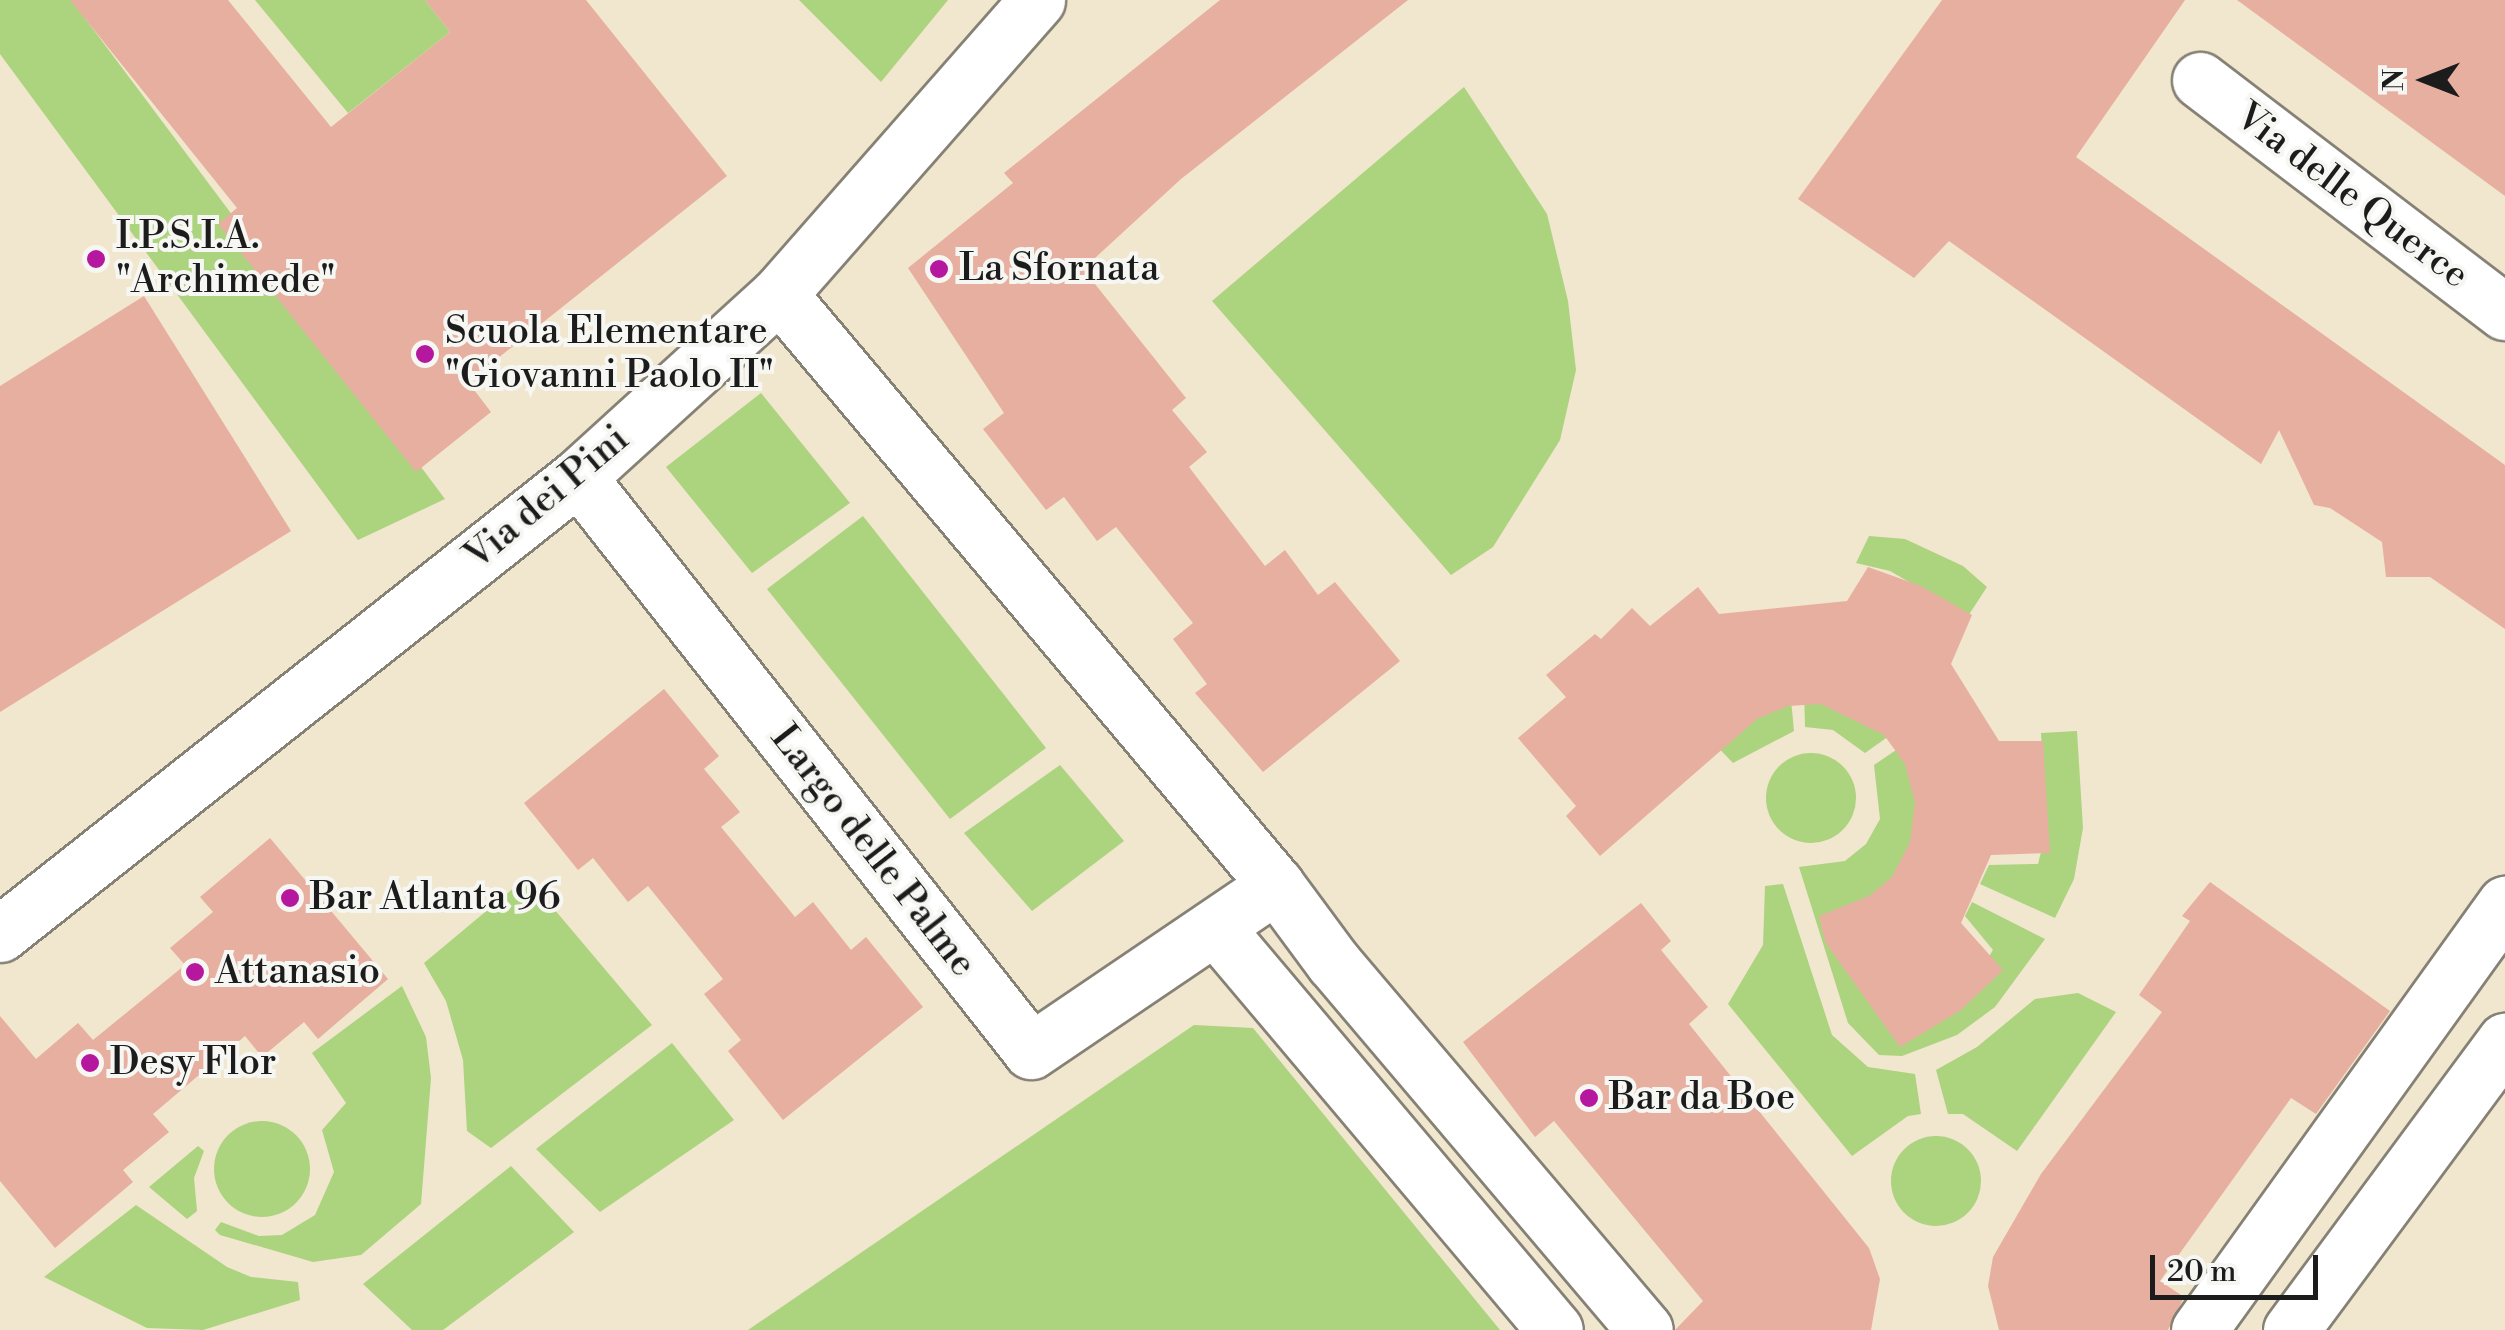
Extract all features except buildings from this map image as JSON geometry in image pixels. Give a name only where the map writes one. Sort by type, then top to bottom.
[{"type":"street","name":"Via dei Pini","points":[[0,934],[578,477],[780,294],[1038,0]]},
{"type":"street","name":"Via delle Querce","points":[[2200,80],[2505,312]]},
{"type":"street","points":[[780,294],[1276,885],[1333,962],[1645,1330]]},
{"type":"street","name":"Largo delle Palme","points":[[578,477],[1031,1051],[1276,885]]},
{"type":"street","points":[[2198,1330],[2505,904]]},
{"type":"street","points":[[1215,927],[1555,1330]]},
{"type":"street","points":[[2291,1330],[2505,1041]]},
{"type":"green space","points":[[0,0],[101,0],[84,17],[445,499],[358,540],[0,54]]},
{"type":"green space","points":[[255,0],[425,0],[450,32],[348,113]]},
{"type":"green space","points":[[799,0],[948,0],[881,82]]},
{"type":"green space","points":[[1464,87],[1547,214],[1568,301],[1576,370],[1560,440],[1493,547],[1451,575],[1212,301]]},
{"type":"green space","points":[[761,393],[850,503],[752,573],[666,467]]},
{"type":"green space","points":[[863,516],[1046,748],[950,819],[767,589]]},
{"type":"green space","points":[[1869,536],[1905,539],[1963,566],[1987,587],[1968,616],[1890,571],[1856,563]]},
{"type":"green space","points":[[1790,689],[1794,731],[1733,763],[1708,737]]},
{"type":"green space","points":[[1804,689],[1896,731],[1865,753],[1833,730],[1805,727]]},
{"type":"green space","points":[[2077,731],[2083,828],[2074,879],[2055,918],[1980,884],[1989,865],[2038,864],[2047,828],[2041,733]]},
{"type":"green space","points":[[1905,744],[1914,768],[1919,828],[1978,975],[1993,950],[1965,916],[1972,902],[2045,939],[1995,1007],[1957,1035],[1902,1056],[1879,1055],[1848,1023],[1799,867],[1845,861],[1866,844],[1880,819],[1874,765]]},
{"type":"green space","points":[[1811,753],[1828,756],[1843,766],[1853,781],[1853,815],[1843,830],[1828,840],[1811,843],[1794,840],[1779,830],[1769,815],[1766,798],[1769,781],[1779,766],[1794,756]]},
{"type":"green space","points":[[1060,765],[1124,841],[1032,911],[964,833]]},
{"type":"green space","points":[[527,877],[652,1025],[491,1148],[467,1131],[463,1060],[446,1001],[424,963]]},
{"type":"green space","points":[[1783,884],[1832,1035],[1868,1067],[1915,1074],[1921,1114],[1908,1116],[1852,1156],[1728,1004],[1763,945],[1765,886]]},
{"type":"green space","points":[[402,986],[426,1037],[431,1078],[421,1204],[361,1255],[313,1262],[220,1235],[215,1230],[221,1222],[259,1236],[282,1235],[315,1215],[334,1172],[322,1130],[346,1103],[312,1053]]},
{"type":"green space","points":[[2078,993],[2116,1012],[2017,1151],[1963,1114],[1948,1114],[1936,1070],[1977,1047],[2035,999]]},
{"type":"green space","points":[[1194,1025],[1253,1028],[1500,1330],[748,1330]]},
{"type":"green space","points":[[672,1043],[734,1120],[600,1212],[536,1149]]},
{"type":"green space","points":[[262,1121],[281,1124],[296,1135],[307,1150],[307,1188],[296,1203],[281,1214],[262,1217],[243,1214],[228,1203],[217,1188],[214,1169],[217,1150],[228,1135],[243,1124]]},
{"type":"green space","points":[[1936,1136],[1953,1139],[1968,1149],[1978,1164],[1978,1198],[1968,1213],[1953,1223],[1936,1226],[1919,1223],[1904,1213],[1894,1198],[1891,1181],[1894,1164],[1904,1149],[1919,1139]]},
{"type":"green space","points":[[198,1146],[204,1151],[194,1178],[197,1211],[187,1219],[149,1187]]},
{"type":"green space","points":[[511,1166],[574,1232],[443,1330],[412,1330],[363,1284]]},
{"type":"green space","points":[[136,1205],[227,1267],[251,1277],[298,1282],[300,1300],[203,1330],[147,1328],[44,1277]]},
{"type":"place","name":"I.P.S.I.A. \"Archimede\"","points":[[96,259]]},
{"type":"place","name":"La Sfornata","points":[[939,269]]},
{"type":"place","name":"Scuola Elementare \"Giovanni Paolo II\"","points":[[425,354]]},
{"type":"place","name":"Bar Atlanta 96","points":[[290,898]]},
{"type":"place","name":"Attanasio","points":[[195,972]]},
{"type":"place","name":"Desy Flor","points":[[90,1063]]},
{"type":"place","name":"Bar da Boe","points":[[1589,1098]]}]
